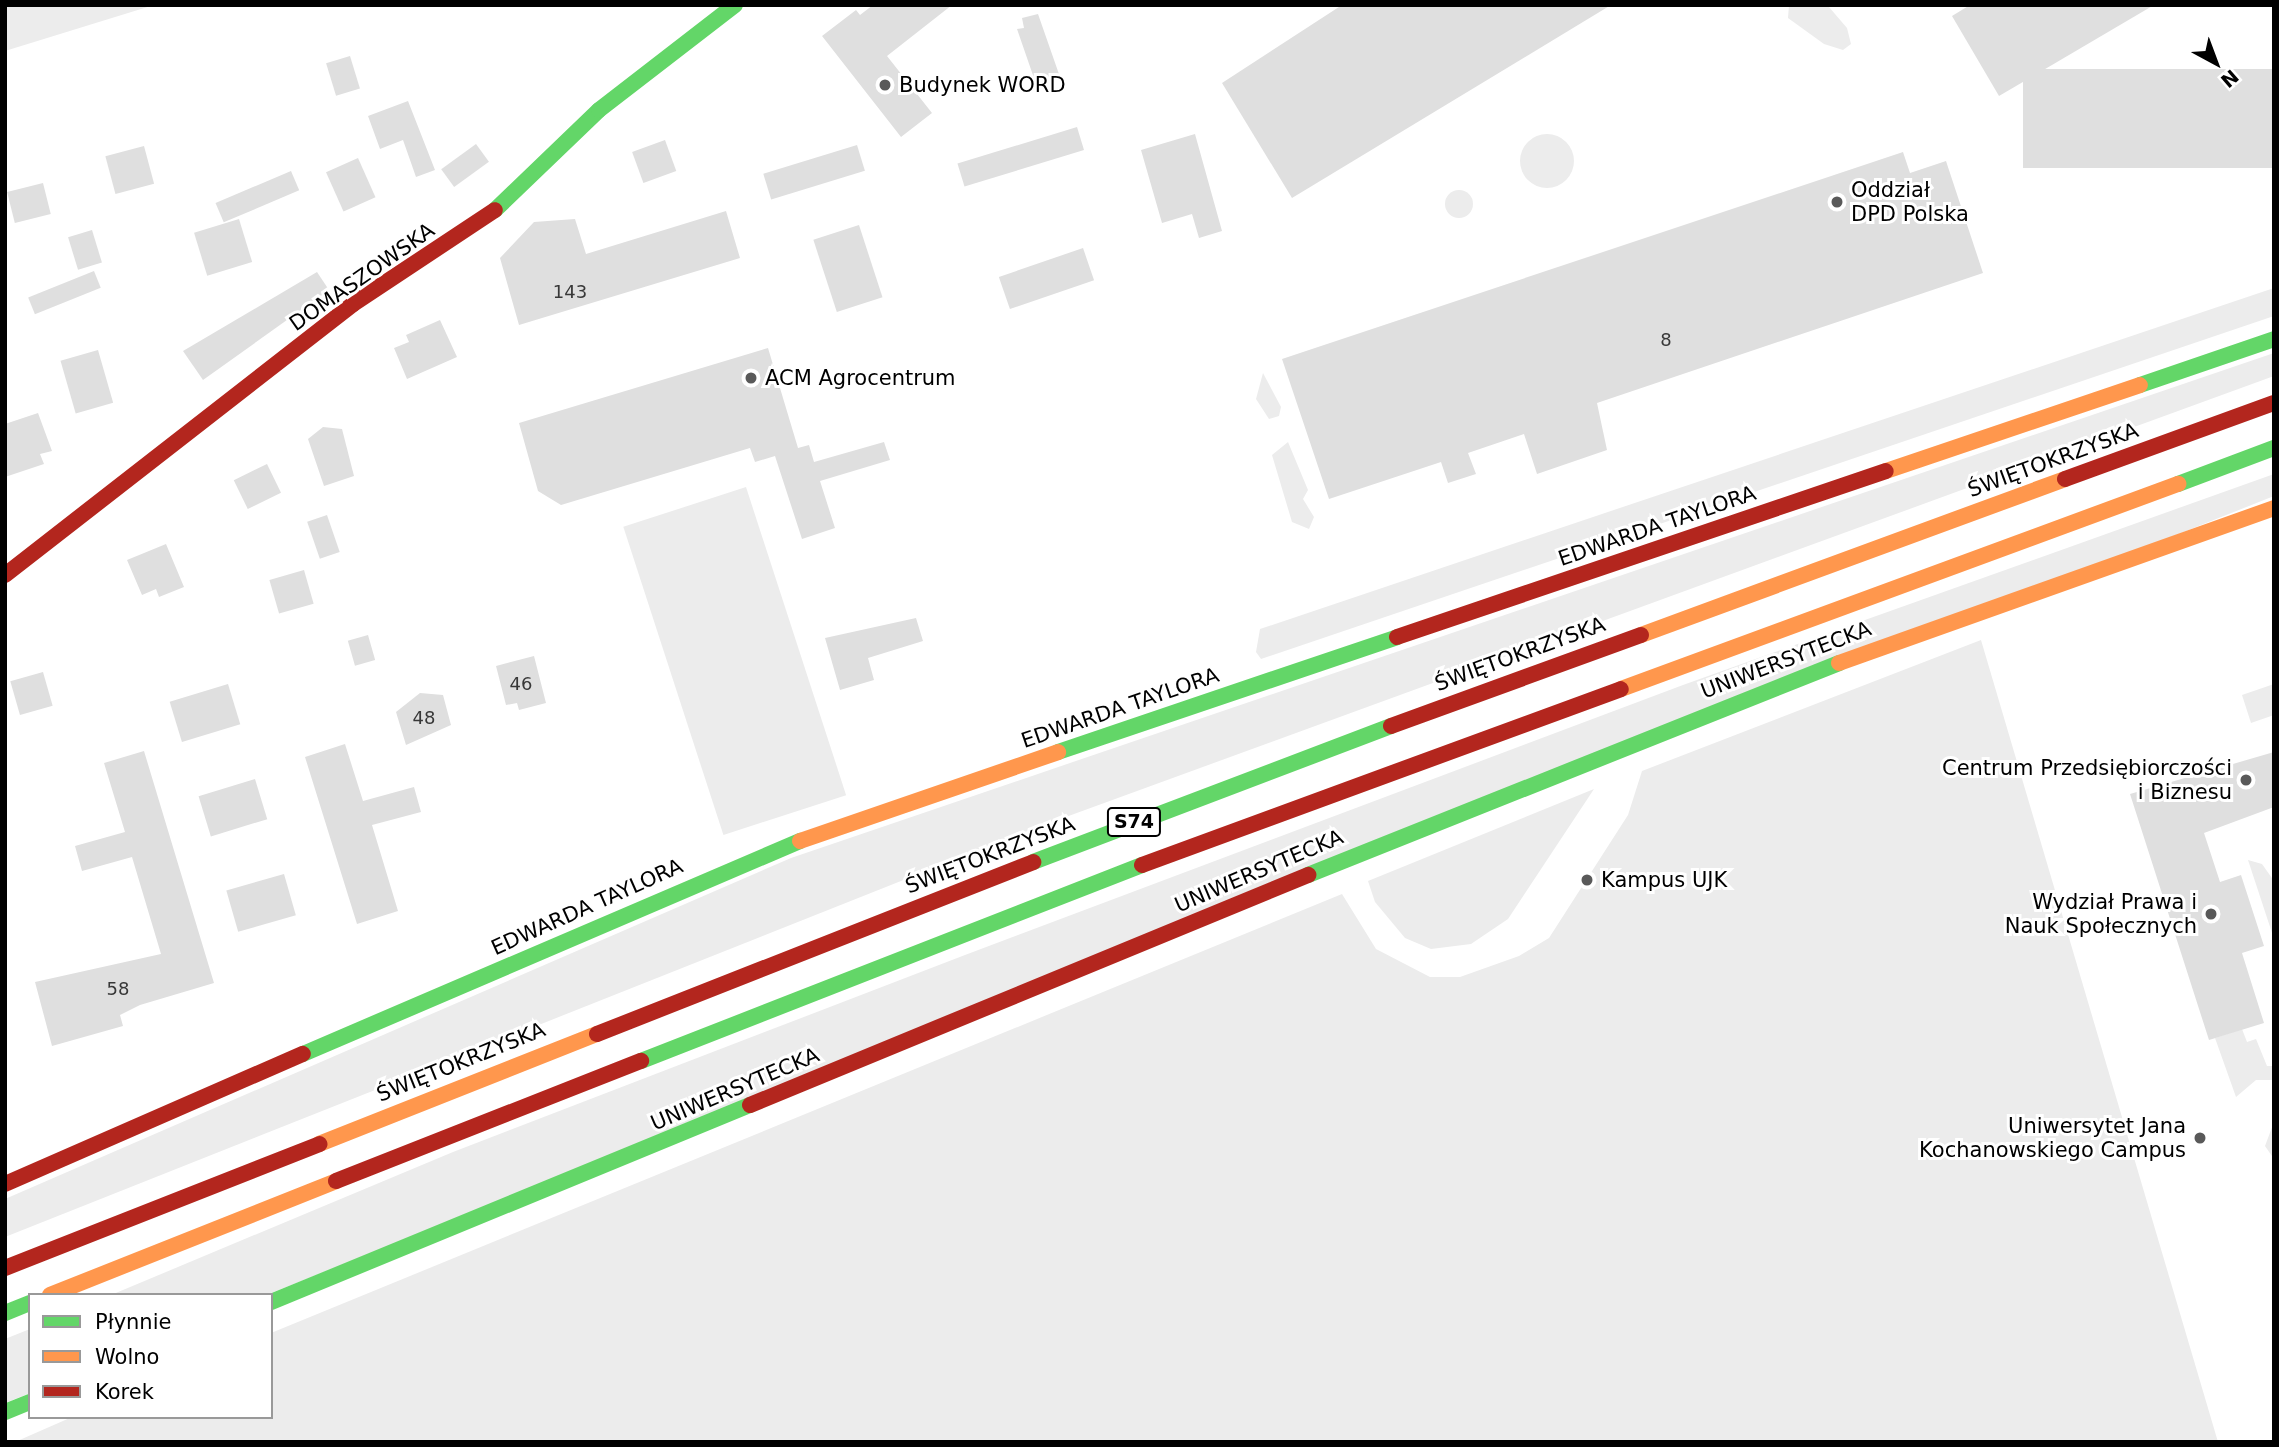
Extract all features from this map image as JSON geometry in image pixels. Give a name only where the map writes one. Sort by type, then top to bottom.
[{"type":"main road","name":"DOMASZOWSKA","points":[[5,575],[353,304],[487,216],[599,110],[735,5]]},
{"type":"main road","name":"EDWARDA TAYLORA","points":[[5,1184],[797,842],[2274,339]]},
{"type":"main road","name":"ŚWIĘTOKRZYSKA","points":[[5,1268],[1216,790],[2274,403]]},
{"type":"main road","name":"S74","points":[[55,1293],[999,918],[1528,718],[2274,448]]},
{"type":"main road","name":"UNIWERSYTECKA","points":[[273,1301],[1623,745],[1984,608],[2274,508]]},
{"type":"main road","points":[[5,1313],[28,1304]]},
{"type":"main road","points":[[5,1412],[28,1403]]},
{"type":"shaded area","points":[[5,5],[154,5],[5,51]]},
{"type":"shaded area","points":[[1789,5],[1829,7],[1847,28],[1851,44],[1843,50],[1824,44],[1788,18]]},
{"type":"shaded area","points":[[1547,134],[1566,142],[1574,161],[1566,180],[1547,188],[1528,180],[1520,161],[1528,142]]},
{"type":"shaded area","points":[[1459,190],[1469,194],[1473,204],[1469,214],[1459,218],[1449,214],[1445,204],[1449,194]]},
{"type":"shaded area","points":[[2274,288],[2274,316],[1261,659],[1256,652],[1260,629]]},
{"type":"shaded area","points":[[2274,353],[2274,376],[1022,833],[5,1237],[5,1199],[791,858]]},
{"type":"shaded area","points":[[1263,373],[1281,407],[1279,416],[1269,419],[1256,399]]},
{"type":"shaded area","points":[[1288,442],[1308,490],[1303,499],[1314,517],[1309,529],[1292,522],[1272,455]]},
{"type":"shaded area","points":[[2274,474],[2274,496],[271,1293],[116,1293],[453,1152],[965,955],[1683,685]]},
{"type":"shaded area","points":[[746,487],[846,795],[723,835],[623,527]]},
{"type":"shaded area","points":[[1981,640],[2218,1442],[15,1442],[67,1419],[273,1419],[273,1332],[1342,894],[1376,949],[1430,977],[1460,977],[1519,956],[1549,938],[1628,815],[1642,771]]},
{"type":"shaded area","points":[[2274,684],[2274,715],[2251,723],[2242,695]]},
{"type":"shaded area","points":[[1594,789],[1508,919],[1471,944],[1431,949],[1405,938],[1375,902],[1368,881]]},
{"type":"shaded area","points":[[2248,860],[2262,864],[2274,881],[2274,939]]},
{"type":"shaded area","points":[[2242,1029],[2247,1042],[2256,1039],[2267,1066],[2274,1066],[2274,1080],[2256,1080],[2236,1097],[2215,1038]]},
{"type":"shaded area","points":[[2274,1122],[2274,1159],[2265,1146]]},
{"type":"shaded area","points":[[28,1330],[28,1394],[5,1403],[5,1339]]},
{"type":"building","name":"Budynek WORD","points":[[873,5],[952,5],[887,56],[932,113],[901,137],[822,36],[856,10],[860,15]]},
{"type":"building","points":[[1342,5],[1611,5],[1292,198],[1222,83]]},
{"type":"building","points":[[1970,5],[2154,5],[1999,96],[1952,16]]},
{"type":"building","points":[[1038,14],[1060,77],[1036,84],[1017,29],[1024,28],[1022,18]]},
{"type":"building","points":[[350,56],[360,89],[336,96],[326,63]]},
{"type":"building","points":[[2023,69],[2274,69],[2274,168],[2023,168]]},
{"type":"building","points":[[408,101],[435,170],[416,177],[403,140],[380,149],[368,116]]},
{"type":"building","points":[[1077,127],[1084,150],[964,186],[957,164]]},
{"type":"building","points":[[1195,134],[1222,231],[1199,238],[1192,214],[1162,223],[1141,150]]},
{"type":"building","points":[[665,140],[676,171],[643,183],[632,152]]},
{"type":"building","points":[[476,144],[489,162],[454,187],[441,169]]},
{"type":"building","points":[[857,145],[865,171],[771,199],[763,174]]},
{"type":"building","points":[[144,146],[154,184],[115,194],[105,156]]},
{"type":"building","points":[[1903,152],[1910,173],[1946,161],[1983,273],[1597,403],[1607,450],[1537,474],[1524,434],[1468,453],[1476,474],[1448,483],[1441,462],[1329,499],[1282,359]]},
{"type":"building","points":[[358,158],[375,197],[344,212],[326,172]]},
{"type":"building","points":[[291,171],[299,190],[224,222],[216,203]]},
{"type":"building","points":[[43,183],[51,214],[15,223],[7,192]]},
{"type":"building","points":[[726,211],[740,258],[519,325],[500,258],[534,222],[575,219],[586,254]]},
{"type":"building","points":[[239,219],[252,262],[207,276],[194,233]]},
{"type":"building","points":[[859,225],[882,297],[837,312],[813,240]]},
{"type":"building","points":[[92,230],[102,263],[78,270],[68,237]]},
{"type":"building","points":[[1083,248],[1094,280],[1010,309],[999,277]]},
{"type":"building","points":[[94,271],[101,288],[35,314],[28,298]]},
{"type":"building","points":[[317,272],[329,290],[203,380],[183,351]]},
{"type":"building","points":[[440,320],[457,357],[407,379],[394,348],[409,342],[406,335]]},
{"type":"building","points":[[768,348],[798,448],[809,445],[814,462],[884,442],[890,460],[820,481],[835,528],[802,539],[775,456],[755,462],[750,448],[561,505],[538,491],[519,423]]},
{"type":"building","points":[[98,350],[113,403],[76,414],[61,361]]},
{"type":"building","points":[[38,413],[52,451],[40,454],[44,464],[5,477],[5,424]]},
{"type":"building","points":[[323,427],[342,429],[354,476],[324,486],[308,439]]},
{"type":"building","points":[[267,464],[281,493],[248,509],[234,480]]},
{"type":"building","points":[[327,515],[340,552],[320,559],[307,522]]},
{"type":"building","points":[[166,544],[184,587],[159,597],[156,589],[142,595],[127,560]]},
{"type":"building","points":[[304,570],[314,604],[279,614],[269,580]]},
{"type":"building","points":[[916,618],[923,641],[868,658],[874,680],[840,690],[825,638]]},
{"type":"building","points":[[368,635],[375,660],[355,666],[348,641]]},
{"type":"building","points":[[534,656],[546,703],[519,710],[517,703],[506,705],[496,666]]},
{"type":"building","points":[[43,672],[53,706],[20,715],[10,681]]},
{"type":"building","points":[[228,684],[240,724],[182,742],[170,702]]},
{"type":"building","points":[[420,693],[443,695],[451,725],[406,745],[396,712]]},
{"type":"building","points":[[345,744],[363,801],[414,787],[421,812],[372,825],[398,911],[357,924],[305,757]]},
{"type":"building","points":[[144,751],[214,983],[140,1005],[120,1015],[123,1026],[52,1046],[35,982],[161,954],[132,857],[82,871],[75,846],[125,832],[104,763]]},
{"type":"building","name":"Wydział Prawa i Nauk Społecznych","points":[[2274,752],[2274,807],[2204,833],[2220,882],[2241,875],[2264,946],[2242,953],[2264,1023],[2209,1040],[2130,794]]},
{"type":"building","points":[[255,779],[267,819],[211,836],[199,796]]},
{"type":"building","points":[[284,874],[296,915],[238,932],[226,891]]},
{"type":"traffic: fast","points":[[495,210],[599,110],[735,5]]},
{"type":"traffic: fast","points":[[2140,385],[2274,339]]},
{"type":"traffic: fast","points":[[2178,484],[2274,448]]},
{"type":"traffic: fast","points":[[1058,752],[1397,637]]},
{"type":"traffic: fast","points":[[1308,875],[1839,663]]},
{"type":"traffic: fast","points":[[1033,862],[1391,726]]},
{"type":"traffic: fast","points":[[303,1054],[800,841]]},
{"type":"traffic: fast","points":[[641,1061],[1142,865]]},
{"type":"traffic: fast","points":[[273,1301],[750,1105]]},
{"type":"traffic: fast","points":[[5,1313],[28,1304]]},
{"type":"traffic: fast","points":[[5,1412],[28,1403]]},
{"type":"traffic: slow","points":[[1886,471],[2140,385]]},
{"type":"traffic: slow","points":[[1641,635],[2065,479]]},
{"type":"traffic: slow","points":[[1621,689],[2178,484]]},
{"type":"traffic: slow","points":[[1839,663],[2274,508]]},
{"type":"traffic: slow","points":[[800,841],[1058,752]]},
{"type":"traffic: slow","points":[[319,1144],[597,1034]]},
{"type":"traffic: slow","points":[[55,1293],[336,1181]]},
{"type":"traffic: jam","points":[[5,575],[353,304],[495,210]]},
{"type":"traffic: jam","points":[[2065,479],[2274,403]]},
{"type":"traffic: jam","points":[[1397,637],[1886,471]]},
{"type":"traffic: jam","points":[[1391,726],[1641,635]]},
{"type":"traffic: jam","points":[[1142,865],[1621,689]]},
{"type":"traffic: jam","points":[[597,1034],[1033,862]]},
{"type":"traffic: jam","points":[[750,1105],[1308,875]]},
{"type":"traffic: jam","points":[[5,1184],[303,1054]]},
{"type":"traffic: jam","points":[[336,1181],[641,1061]]},
{"type":"traffic: jam","points":[[5,1268],[319,1144]]},
{"type":"place","name":"Budynek WORD","points":[[885,85]]},
{"type":"place","name":"Oddział DPD Polska","points":[[1837,202]]},
{"type":"place","name":"ACM Agrocentrum","points":[[751,378]]},
{"type":"place","name":"Centrum Przedsiębiorczości i Biznesu","points":[[2246,780]]},
{"type":"place","name":"Kampus UJK","points":[[1587,880]]},
{"type":"place","name":"Wydział Prawa i Nauk Społecznych","points":[[2211,914]]},
{"type":"place","name":"Uniwersytet Jana Kochanowskiego Campus","points":[[2200,1138]]}]
